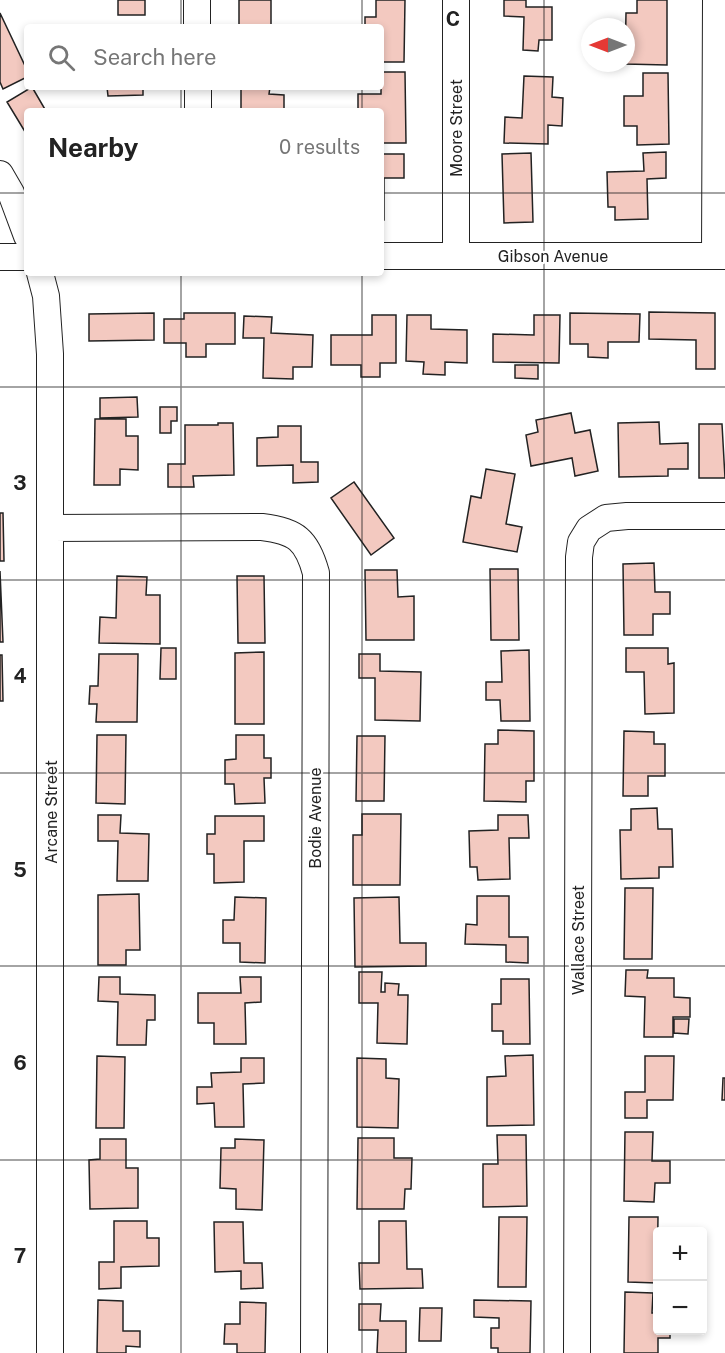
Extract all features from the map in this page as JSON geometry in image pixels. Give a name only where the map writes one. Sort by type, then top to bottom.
[{"type":"street","points":[[197,0],[197,24]]},
{"type":"street","name":"Moore Street","points":[[456,0],[456,256]]},
{"type":"street","points":[[716,0],[720,256]]},
{"type":"street","points":[[198,90],[198,108]]},
{"type":"street","points":[[0,174],[11,193],[24,228]]},
{"type":"street","name":"Gibson Avenue","points":[[384,256],[720,256]]},
{"type":"street","points":[[0,257],[24,257]]},
{"type":"street","name":"Arcane Street","points":[[41,276],[46,296],[50,354],[50,1353]]},
{"type":"street","name":"Wallace Street","points":[[577,1353],[579,557],[581,542],[589,529],[606,518],[725,516]]},
{"type":"street","name":"Bodie Avenue","points":[[51,528],[262,526],[282,529],[299,539],[310,555],[316,573],[314,1353]]},
{"type":"building","points":[[118,0],[145,0],[145,15],[118,15]]},
{"type":"building","points":[[239,0],[271,0],[271,24],[239,24]]},
{"type":"building","points":[[376,0],[405,0],[404,62],[384,62],[384,24],[365,24],[365,17],[376,17]]},
{"type":"building","points":[[504,0],[526,0],[526,7],[552,7],[552,40],[539,40],[538,51],[523,50],[524,17],[504,16]]},
{"type":"building","points":[[637,0],[667,0],[667,65],[635,64],[635,18],[626,18],[626,13],[637,13]]},
{"type":"building","points":[[0,13],[24,64],[24,78],[3,89],[0,82]]},
{"type":"building","points":[[384,72],[405,72],[406,143],[384,143],[384,108],[358,108],[358,94],[381,94],[381,90],[384,90]]},
{"type":"building","points":[[643,73],[668,73],[669,144],[637,145],[637,126],[624,126],[624,96],[643,96]]},
{"type":"building","points":[[524,76],[553,77],[552,97],[563,98],[562,126],[548,125],[548,144],[504,143],[505,117],[522,118]]},
{"type":"building","points":[[27,90],[34,90],[44,108],[24,108],[24,130],[7,102]]},
{"type":"building","points":[[107,90],[143,90],[143,95],[108,96]]},
{"type":"building","points":[[241,90],[270,90],[269,94],[284,95],[284,108],[241,108]]},
{"type":"building","points":[[666,152],[666,178],[647,179],[648,219],[615,220],[615,207],[608,207],[607,172],[644,171],[643,153]]},
{"type":"building","points":[[531,153],[533,222],[504,223],[502,154]]},
{"type":"building","points":[[384,154],[404,154],[404,178],[384,178]]},
{"type":"building","points":[[649,312],[715,313],[715,369],[696,369],[696,340],[649,339]]},
{"type":"building","points":[[154,313],[154,340],[89,341],[89,314]]},
{"type":"building","points":[[184,313],[235,313],[235,344],[206,344],[206,357],[186,357],[186,343],[164,343],[164,319],[184,319]]},
{"type":"building","points":[[570,313],[640,314],[639,342],[608,342],[608,358],[588,357],[588,344],[570,344]]},
{"type":"building","points":[[372,315],[396,315],[396,363],[380,363],[380,377],[361,377],[361,365],[331,365],[331,335],[372,335]]},
{"type":"building","points":[[407,315],[431,315],[431,329],[467,330],[467,363],[445,362],[445,375],[423,374],[424,362],[406,361]]},
{"type":"building","points":[[534,315],[560,315],[559,363],[493,362],[493,334],[534,335]]},
{"type":"building","points":[[244,316],[272,317],[271,333],[313,335],[312,367],[293,367],[293,379],[263,378],[264,338],[243,338]]},
{"type":"building","points":[[515,365],[538,365],[538,379],[515,378]]},
{"type":"building","points":[[137,397],[138,417],[100,418],[100,398]]},
{"type":"building","points":[[160,407],[177,407],[177,421],[171,421],[171,433],[160,433]]},
{"type":"building","points":[[571,413],[575,433],[590,430],[598,471],[575,476],[572,458],[531,466],[526,435],[538,432],[536,420]]},
{"type":"building","points":[[95,419],[126,419],[126,436],[138,436],[138,470],[120,469],[120,485],[94,485]]},
{"type":"building","points":[[659,422],[660,444],[688,443],[688,469],[668,469],[668,476],[619,477],[618,423]]},
{"type":"building","points":[[218,423],[233,423],[234,475],[193,476],[194,487],[168,487],[168,464],[185,464],[185,425],[218,425]]},
{"type":"building","points":[[699,424],[722,424],[725,478],[699,478]]},
{"type":"building","points":[[278,426],[301,426],[301,462],[318,462],[318,482],[293,483],[293,465],[257,466],[257,438],[278,437]]},
{"type":"building","points":[[486,469],[515,474],[506,524],[522,527],[517,552],[463,542],[471,496],[481,498]]},
{"type":"building","points":[[354,482],[394,538],[371,555],[331,498]]},
{"type":"building","points":[[0,513],[3,513],[4,561],[0,561]]},
{"type":"building","points":[[654,563],[655,592],[670,592],[670,614],[653,614],[653,635],[624,635],[623,564]]},
{"type":"building","points":[[490,569],[518,569],[519,640],[491,640]]},
{"type":"building","points":[[365,570],[397,570],[398,597],[414,596],[414,640],[366,640]]},
{"type":"building","points":[[0,571],[3,642],[0,642]]},
{"type":"building","points":[[117,576],[147,577],[146,595],[160,595],[160,644],[99,643],[100,617],[116,618]]},
{"type":"building","points":[[237,576],[264,576],[265,643],[238,643]]},
{"type":"building","points":[[161,648],[176,648],[176,679],[160,679]]},
{"type":"building","points":[[626,648],[668,648],[668,664],[674,663],[674,713],[645,714],[644,672],[626,672]]},
{"type":"building","points":[[529,650],[530,721],[501,721],[500,700],[486,700],[486,682],[502,682],[501,651]]},
{"type":"building","points":[[264,652],[264,724],[235,724],[235,653]]},
{"type":"building","points":[[99,654],[138,654],[137,722],[96,722],[97,704],[89,704],[90,686],[98,686]]},
{"type":"building","points":[[359,654],[380,654],[380,671],[421,672],[420,721],[375,720],[375,678],[359,678]]},
{"type":"building","points":[[0,655],[2,655],[3,701],[0,701]]},
{"type":"building","points":[[498,730],[534,731],[534,781],[526,781],[526,802],[484,801],[485,744],[498,744]]},
{"type":"building","points":[[624,731],[654,732],[654,744],[665,744],[665,776],[648,776],[648,796],[623,796]]},
{"type":"building","points":[[97,735],[126,735],[125,804],[96,803]]},
{"type":"building","points":[[236,735],[264,735],[264,758],[271,758],[271,778],[264,778],[265,803],[235,804],[234,784],[225,784],[225,760],[236,759]]},
{"type":"building","points":[[357,736],[385,736],[384,801],[356,801]]},
{"type":"building","points":[[657,808],[658,829],[672,829],[673,867],[659,867],[659,878],[621,879],[620,830],[631,830],[631,809]]},
{"type":"building","points":[[362,814],[401,814],[400,885],[353,885],[353,835],[362,835]]},
{"type":"building","points":[[98,815],[121,815],[120,833],[149,834],[148,881],[117,881],[118,841],[98,841]]},
{"type":"building","points":[[498,815],[528,815],[529,838],[509,838],[510,879],[478,880],[477,867],[470,867],[469,831],[498,830]]},
{"type":"building","points":[[215,816],[264,816],[264,841],[244,841],[244,882],[214,883],[214,854],[207,854],[207,834],[215,834]]},
{"type":"building","points":[[625,888],[653,888],[652,959],[624,959]]},
{"type":"building","points":[[139,894],[140,950],[126,950],[126,965],[98,965],[98,895]]},
{"type":"building","points":[[477,896],[509,896],[509,937],[528,937],[528,963],[506,962],[506,945],[465,944],[466,924],[477,925]]},
{"type":"building","points":[[235,897],[266,898],[265,963],[240,962],[240,943],[223,943],[223,920],[234,920]]},
{"type":"building","points":[[399,897],[400,943],[426,943],[426,966],[355,967],[354,898]]},
{"type":"building","points":[[626,970],[648,970],[647,978],[674,978],[674,997],[690,998],[690,1017],[673,1017],[673,1037],[644,1037],[645,997],[625,996]]},
{"type":"building","points":[[359,972],[382,972],[381,992],[385,992],[385,983],[399,984],[398,995],[408,995],[407,1044],[377,1043],[378,1003],[359,1003]]},
{"type":"building","points":[[99,977],[120,977],[120,994],[155,995],[155,1020],[147,1020],[146,1045],[117,1045],[118,1002],[98,1001]]},
{"type":"building","points":[[240,977],[261,977],[261,1002],[245,1003],[246,1044],[214,1044],[214,1023],[198,1023],[198,993],[241,993]]},
{"type":"building","points":[[501,979],[529,979],[530,1044],[503,1044],[503,1031],[492,1031],[492,1004],[501,1004]]},
{"type":"building","points":[[674,1019],[689,1019],[688,1034],[674,1033]]},
{"type":"building","points":[[533,1055],[534,1125],[487,1126],[487,1077],[506,1076],[505,1056]]},
{"type":"building","points":[[97,1056],[125,1057],[124,1128],[96,1128]]},
{"type":"building","points":[[645,1056],[674,1056],[673,1100],[647,1100],[647,1118],[625,1118],[625,1092],[645,1092]]},
{"type":"building","points":[[241,1058],[264,1058],[264,1083],[243,1084],[244,1127],[215,1127],[214,1103],[197,1104],[197,1087],[212,1087],[211,1073],[241,1072]]},
{"type":"building","points":[[357,1058],[386,1059],[386,1078],[399,1079],[398,1128],[357,1127]]},
{"type":"building","points":[[723,1078],[725,1078],[725,1100],[722,1100]]},
{"type":"building","points":[[625,1132],[653,1132],[652,1161],[670,1161],[670,1183],[655,1183],[654,1202],[624,1201]]},
{"type":"building","points":[[497,1135],[526,1135],[527,1206],[483,1207],[483,1164],[498,1164]]},
{"type":"building","points":[[358,1138],[394,1138],[394,1158],[412,1158],[411,1189],[405,1189],[404,1209],[357,1209]]},
{"type":"building","points":[[100,1139],[126,1139],[126,1168],[138,1168],[138,1208],[90,1209],[89,1160],[100,1159]]},
{"type":"building","points":[[235,1139],[264,1140],[262,1210],[236,1209],[236,1189],[220,1188],[221,1148],[235,1148]]},
{"type":"building","points":[[499,1217],[527,1217],[526,1287],[498,1287]]},
{"type":"building","points":[[629,1217],[658,1217],[658,1227],[653,1227],[653,1283],[628,1282]]},
{"type":"building","points":[[114,1221],[147,1221],[147,1238],[159,1238],[159,1266],[121,1267],[121,1288],[99,1289],[99,1262],[114,1262]]},
{"type":"building","points":[[379,1221],[406,1221],[407,1269],[422,1269],[423,1288],[360,1289],[359,1263],[379,1263]]},
{"type":"building","points":[[214,1222],[243,1222],[244,1263],[262,1263],[263,1288],[241,1289],[241,1271],[215,1272]]},
{"type":"building","points":[[625,1292],[653,1293],[653,1335],[670,1335],[670,1338],[658,1338],[658,1353],[624,1353]]},
{"type":"building","points":[[98,1300],[123,1301],[123,1331],[140,1331],[140,1347],[126,1346],[126,1353],[97,1353]]},
{"type":"building","points":[[474,1300],[531,1301],[530,1353],[498,1353],[498,1348],[491,1348],[491,1328],[499,1328],[499,1318],[474,1317]]},
{"type":"building","points":[[240,1302],[266,1303],[265,1353],[237,1353],[237,1344],[224,1344],[225,1324],[240,1324]]},
{"type":"building","points":[[359,1304],[381,1304],[380,1321],[406,1321],[406,1353],[377,1353],[378,1330],[359,1330]]},
{"type":"building","points":[[420,1308],[442,1308],[441,1341],[419,1341]]}]
